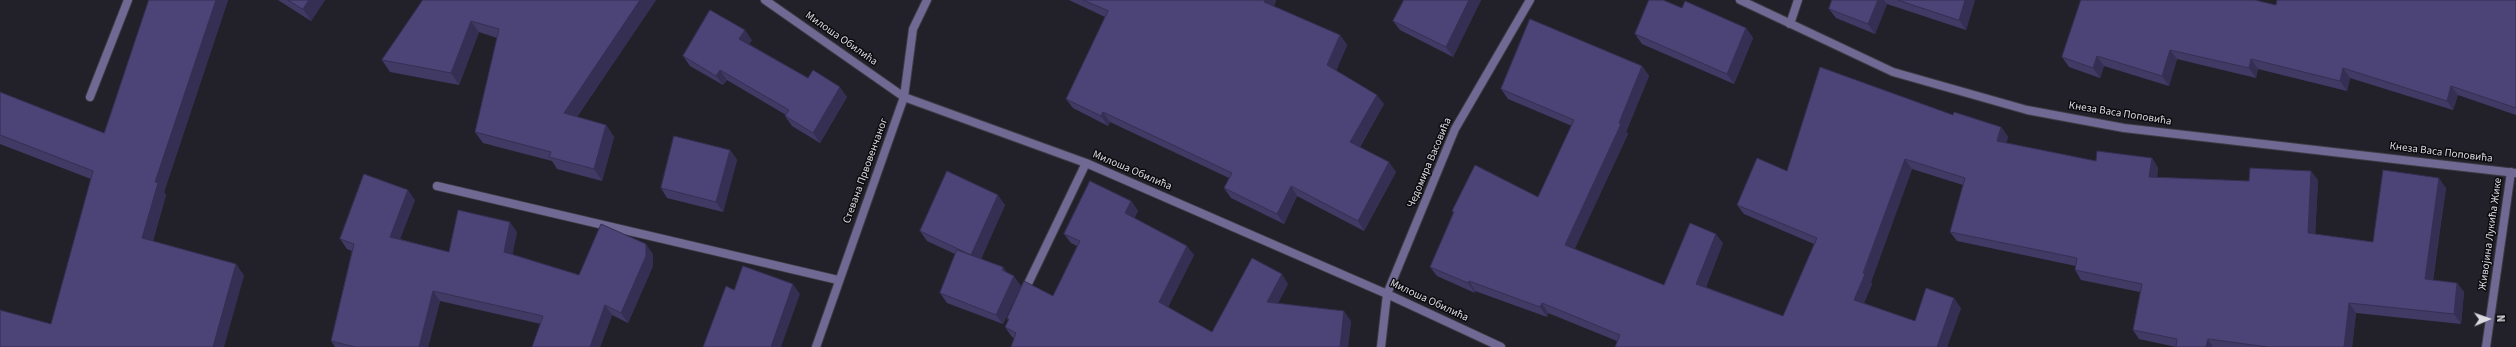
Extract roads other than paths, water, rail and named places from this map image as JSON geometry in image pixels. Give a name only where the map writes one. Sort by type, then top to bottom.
[{"type":"street","points":[[90,97],[128,0]]},
{"type":"street","name":"Милоша Обилића","points":[[765,0],[904,97],[1086,163],[1387,294],[1501,347]]},
{"type":"street","name":"Стевана Првовенчаног","points":[[816,347],[838,280],[904,97],[913,29],[927,0]]},
{"type":"street","name":"Чедомира Васовића","points":[[1381,347],[1387,294],[1455,129],[1530,0]]},
{"type":"street","name":"Кнеза Васа Поповића","points":[[1740,0],[1893,72],[2027,110],[2124,128],[2513,173]]},
{"type":"street","points":[[1790,24],[1798,0]]},
{"type":"street","points":[[1019,303],[1086,163]]},
{"type":"street","name":"Живојина Лукића Жике","points":[[2486,347],[2513,173]]},
{"type":"street","points":[[437,186],[838,280]]}]
